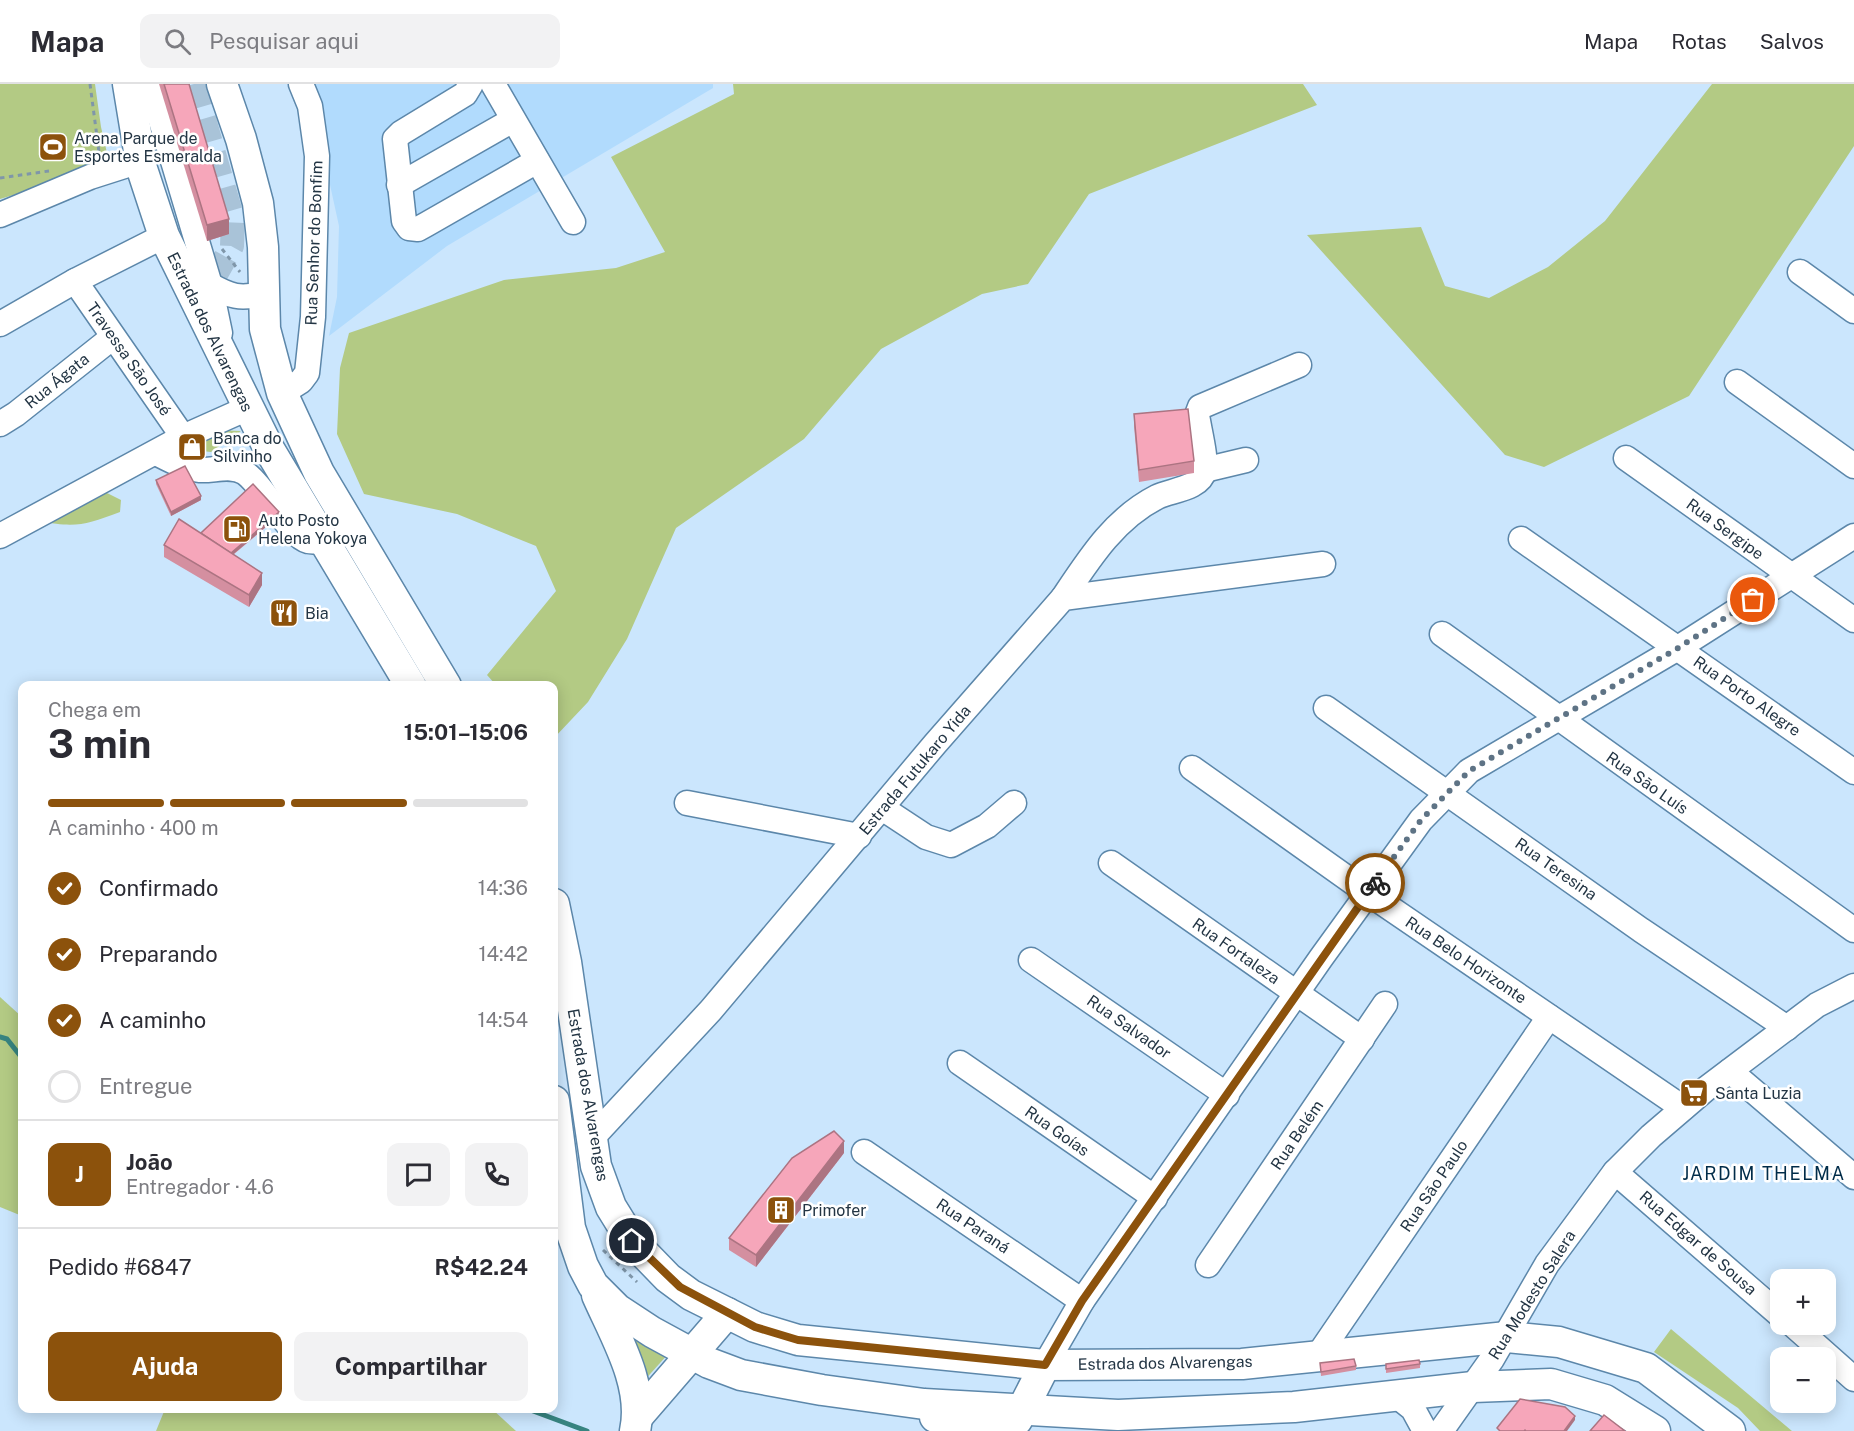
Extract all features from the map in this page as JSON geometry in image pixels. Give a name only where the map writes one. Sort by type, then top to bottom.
[{"type":"main road","name":"Estrada dos Alvarengas","points":[[128,84],[140,161],[164,236],[269,449],[408,681]]},
{"type":"main road","points":[[222,84],[241,139],[258,203],[263,247],[265,329],[282,393],[319,473],[443,681]]},
{"type":"main road","name":"Estrada dos Alvarengas","points":[[558,923],[566,962],[592,1138],[606,1195],[632,1241],[680,1287],[755,1327],[798,1340],[1045,1365],[1198,1366],[1507,1336],[1559,1342],[1646,1368],[1730,1431]]},
{"type":"main road","points":[[558,1133],[570,1228],[583,1266],[626,1363],[637,1423]]},
{"type":"main road","points":[[593,1285],[626,1315],[690,1354],[725,1369],[772,1381],[881,1399],[967,1408],[1118,1415],[1175,1414],[1294,1407],[1473,1387],[1551,1384],[1581,1391],[1605,1400],[1655,1431]]},
{"type":"main road","points":[[637,1423],[659,1389],[727,1313]]},
{"type":"main road","points":[[1003,1431],[1011,1427],[1023,1409],[1045,1365]]},
{"type":"main road","points":[[659,1389],[694,1374],[725,1369]]},
{"type":"main road","points":[[881,1399],[981,1431]]},
{"type":"street","points":[[150,84],[210,285],[225,358]]},
{"type":"street","points":[[471,84],[465,94],[395,139],[404,221],[409,228],[418,229],[537,161]]},
{"type":"street","points":[[493,84],[573,222]]},
{"type":"street","name":"Rua Senhor do Bonfim","points":[[282,393],[301,381],[307,373],[313,317],[317,156],[309,87]]},
{"type":"street","points":[[399,185],[513,120]]},
{"type":"street","points":[[0,215],[90,177],[140,161]]},
{"type":"street","points":[[0,324],[75,281],[164,236]]},
{"type":"street","points":[[1800,272],[1854,311]]},
{"type":"street","name":"Travessa São José","points":[[75,281],[183,438]]},
{"type":"street","points":[[210,285],[227,295],[239,298],[263,293]]},
{"type":"street","name":"Rua Ágata","points":[[0,424],[16,414],[112,337]]},
{"type":"street","points":[[1246,460],[1204,470],[1197,415],[1200,407],[1299,365]]},
{"type":"street","points":[[1737,382],[1854,466]]},
{"type":"street","points":[[0,536],[183,438],[248,408]]},
{"type":"street","points":[[246,473],[269,449]]},
{"type":"street","points":[[156,453],[192,468],[237,470],[246,473],[277,508],[292,530],[306,541],[322,541]]},
{"type":"street","name":"Rua Sergipe","points":[[1626,458],[1854,620]]},
{"type":"street","name":"Estrada Futukaro Yida","points":[[592,1138],[711,1010],[1063,598],[1085,564],[1122,519],[1158,497],[1190,486],[1198,480],[1204,470]]},
{"type":"street","points":[[1045,1365],[1082,1301],[1297,993],[1421,820],[1446,792],[1469,771],[1678,648],[1854,536]]},
{"type":"street","name":"Rua Porto Alegre","points":[[1521,539],[1854,772]]},
{"type":"street","points":[[1063,598],[1323,564]]},
{"type":"street","name":"Rua São Luís","points":[[1442,634],[1854,930]]},
{"type":"street","name":"Rua Teresina","points":[[1326,708],[1641,930],[1787,1028]]},
{"type":"street","name":"Rua Belo Horizonte","points":[[1192,768],[1368,893],[1683,1108]]},
{"type":"street","points":[[687,803],[859,836]]},
{"type":"street","points":[[882,808],[926,837],[951,845],[987,826],[1014,803]]},
{"type":"street","name":"Rua Fortaleza","points":[[1110,863],[1362,1039]]},
{"type":"street","name":"Rua Salvador","points":[[1031,960],[1227,1095]]},
{"type":"street","name":"Rua Modesto Salera","points":[[1441,1431],[1507,1336],[1547,1264],[1615,1172],[1683,1108],[1730,1071],[1817,1005],[1854,986]]},
{"type":"street","name":"Rua Belém","points":[[1208,1265],[1385,1004]]},
{"type":"street","name":"Rua São Paulo","points":[[1319,1354],[1549,1017]]},
{"type":"street","name":"Rua Goías","points":[[960,1063],[1155,1198]]},
{"type":"street","points":[[1730,1071],[1854,1177]]},
{"type":"street","name":"Rua Paraná","points":[[864,1152],[1082,1301]]},
{"type":"street","name":"Rua Edgar de Sousa","points":[[1615,1172],[1770,1306]]},
{"type":"street","points":[[1804,1335],[1854,1379]]},
{"type":"street","points":[[1398,1397],[1413,1409],[1425,1431]]},
{"type":"path","points":[[90,84],[99,154]]},
{"type":"path","points":[[0,178],[55,170]]},
{"type":"path","points":[[601,1246],[642,1286]]},
{"type":"shaded area","points":[[308,84],[713,84],[713,88],[447,246],[329,336],[337,297],[339,226]]},
{"type":"green space","name":"Arena Parque de Esportes Esmeralda","points":[[0,84],[95,84],[101,127],[110,166],[0,199]]},
{"type":"green space","points":[[733,84],[1303,84],[1317,105],[1089,194],[1028,284],[982,294],[881,349],[804,439],[676,528],[627,639],[588,702],[558,734],[558,681],[492,681],[487,675],[556,591],[536,546],[457,514],[364,494],[337,434],[340,368],[349,333],[504,280],[616,268],[665,252],[611,157],[734,94]]},
{"type":"green space","points":[[1712,84],[1854,84],[1854,146],[1689,396],[1544,467],[1505,455],[1307,235],[1421,227],[1445,286],[1489,298],[1548,267],[1605,221]]},
{"type":"green space","points":[[215,430],[241,431],[211,452],[182,449]]},
{"type":"green space","points":[[101,490],[121,500],[120,512],[98,520],[72,525],[39,521]]},
{"type":"green space","points":[[0,997],[18,1013],[18,1214],[0,1207]]},
{"type":"green space","points":[[625,1325],[669,1353],[642,1383]]},
{"type":"green space","points":[[1671,1329],[1792,1431],[1760,1431],[1738,1408],[1654,1352]]},
{"type":"green space","points":[[163,1413],[496,1413],[516,1431],[156,1431]]},
{"type":"building","points":[[164,84],[189,84],[229,219],[207,225]]},
{"type":"building","points":[[1188,409],[1194,461],[1139,470],[1134,414]]},
{"type":"building","points":[[185,466],[201,496],[171,512],[156,480]]},
{"type":"building","name":"Auto Posto Helena Yokoya","points":[[253,484],[279,512],[231,553],[201,533]]},
{"type":"building","points":[[179,519],[262,573],[249,595],[164,545]]},
{"type":"building","name":"Primofer","points":[[834,1131],[844,1141],[756,1255],[729,1238],[792,1158]]},
{"type":"building","points":[[1354,1359],[1356,1366],[1321,1372],[1320,1363]]},
{"type":"building","points":[[1419,1360],[1420,1364],[1386,1369],[1386,1364]]},
{"type":"building","points":[[1520,1399],[1565,1407],[1575,1416],[1564,1431],[1500,1431],[1497,1428]]},
{"type":"building","points":[[1604,1415],[1625,1431],[1590,1431]]},
{"type":"waterway","points":[[0,1037],[7,1039],[18,1053]]},
{"type":"waterway","points":[[538,1413],[587,1431]]},
{"type":"tunnel","points":[[194,84],[233,220],[232,246],[210,285]]},
{"type":"way so far","points":[[1375,883],[1421,820],[1469,771],[1678,648],[1753,600]]},
{"type":"place","name":"Arena Parque de Esportes Esmeralda","points":[[53,147]]},
{"type":"place","name":"Banca do Silvinho","points":[[192,447]]},
{"type":"place","name":"Auto Posto Helena Yokoya","points":[[237,529]]},
{"type":"place","name":"Bia","points":[[284,613]]},
{"type":"place","name":"Santa Luzia","points":[[1694,1093]]},
{"type":"place","name":"Primofer","points":[[781,1210]]},
{"type":"district","name":"JARDIM THELMA","points":[[1764,1173]]},
{"type":"route","points":[[632,1241],[668,1278],[704,1302],[755,1327],[798,1340],[1045,1365],[1082,1301],[1375,883]]}]
